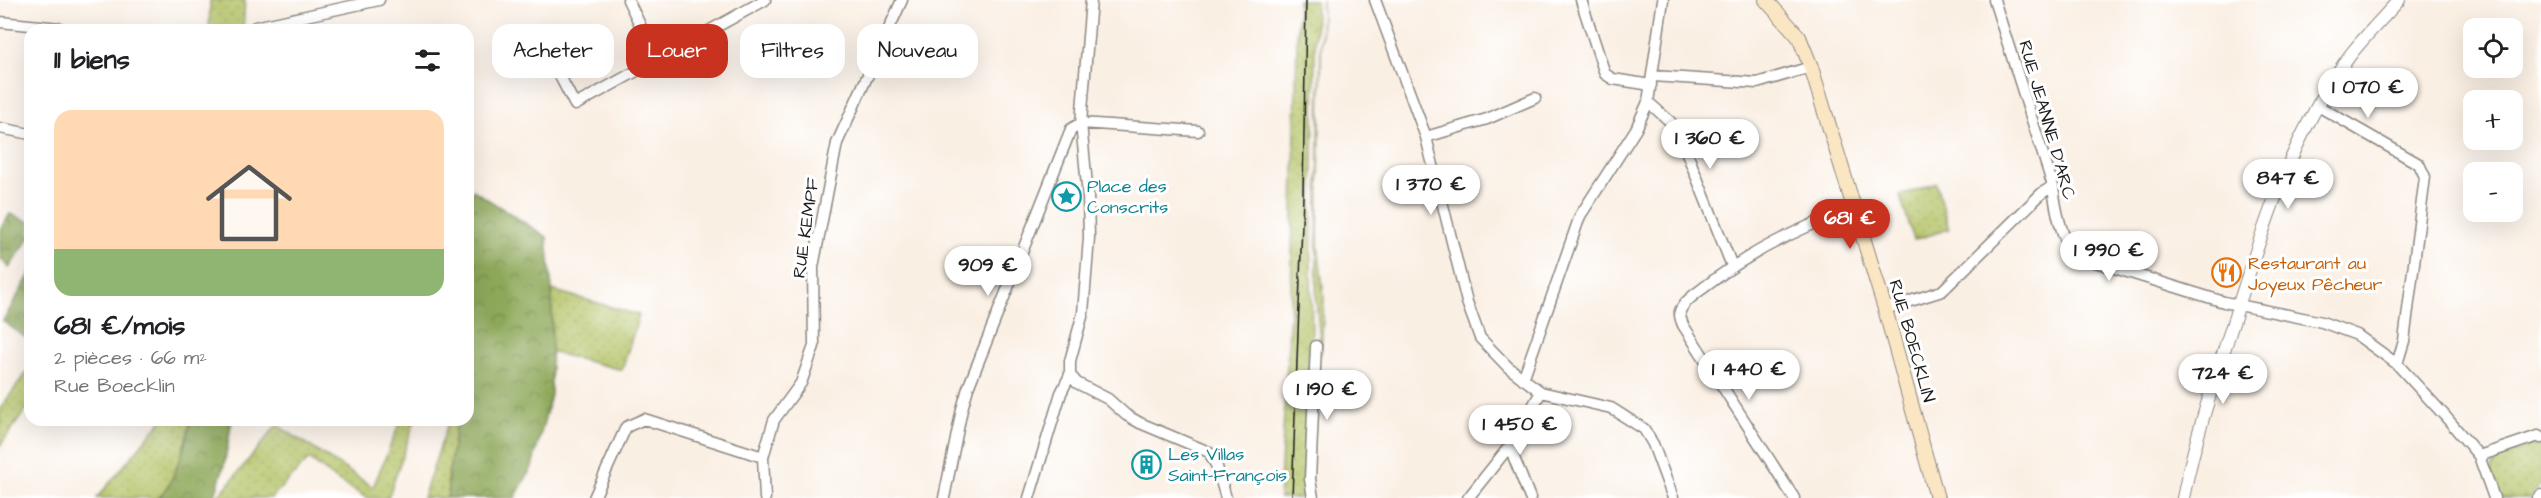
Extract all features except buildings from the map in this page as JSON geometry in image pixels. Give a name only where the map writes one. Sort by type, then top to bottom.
[{"type":"main road","name":"RUE BOECKLIN","points":[[1766,0],[1799,38],[1811,67],[1885,309],[1936,498]]},
{"type":"street","points":[[269,24],[378,0]]},
{"type":"street","points":[[628,0],[640,24]]},
{"type":"street","points":[[722,24],[765,0]]},
{"type":"street","name":"RUE KEMPF","points":[[765,498],[763,457],[774,420],[801,383],[814,346],[813,267],[837,143],[902,0]]},
{"type":"street","points":[[1029,498],[1061,393],[1070,375],[1070,361],[1085,301],[1089,238],[1088,196],[1081,123],[1090,0]]},
{"type":"street","points":[[1375,0],[1426,137],[1472,319],[1485,345],[1541,392],[1611,408],[1644,429],[1653,444],[1673,498]]},
{"type":"street","points":[[1581,0],[1605,74],[1613,79],[1757,83],[1811,67]]},
{"type":"street","points":[[1523,379],[1580,216],[1636,129],[1648,102],[1663,0]]},
{"type":"street","name":"RUE JEANNE D'ARC","points":[[1994,0],[2053,186],[2055,205],[2070,251],[2076,256],[2238,306]]},
{"type":"street","points":[[2183,498],[2196,442],[2238,306],[2291,157],[2318,106],[2349,56],[2399,0]]},
{"type":"street","points":[[0,22],[24,24]]},
{"type":"street","points":[[561,78],[575,105],[626,77]]},
{"type":"street","points":[[1426,137],[1487,119],[1535,98]]},
{"type":"street","points":[[1648,102],[1679,133],[1732,266]]},
{"type":"street","points":[[2318,106],[2419,164],[2425,177],[2404,341],[2397,364]]},
{"type":"street","points":[[944,498],[968,388],[1071,129],[1081,123],[1198,131]]},
{"type":"street","points":[[0,128],[24,133]]},
{"type":"street","points":[[1885,309],[1942,291],[2042,193],[2053,186]]},
{"type":"street","points":[[1794,498],[1679,317],[1683,305],[1732,266],[1769,244],[1854,208]]},
{"type":"street","points":[[2238,306],[2322,322],[2357,335],[2397,364],[2426,393],[2479,456],[2494,498]]},
{"type":"street","points":[[1313,498],[1310,479],[1316,346]]},
{"type":"street","points":[[1070,375],[1077,383],[1108,399],[1126,415],[1140,423],[1209,452],[1217,467],[1226,498]]},
{"type":"street","points":[[1468,498],[1512,443],[1541,392]]},
{"type":"street","points":[[594,498],[626,427],[644,419],[763,457]]},
{"type":"street","points":[[2479,456],[2538,436],[2541,438]]},
{"type":"street","points":[[1512,443],[1514,458],[1530,498]]},
{"type":"green space","points":[[210,0],[245,0],[243,24],[209,24]]},
{"type":"green space","points":[[1298,0],[1316,0],[1311,269],[1312,345],[1310,346],[1303,490],[1306,498],[1279,498],[1291,297]]},
{"type":"green space","points":[[1322,0],[1318,243],[1324,298],[1321,355],[1316,299]]},
{"type":"green space","points":[[1936,183],[1949,229],[1914,240],[1900,196]]},
{"type":"green space","points":[[474,191],[547,237],[552,290],[551,395],[532,467],[515,498],[448,498],[448,478],[456,426],[474,426]]},
{"type":"green space","points":[[10,214],[24,220],[24,246],[9,268],[0,258],[0,229]]},
{"type":"green space","points":[[24,284],[24,337],[3,321]]},
{"type":"green space","points":[[552,290],[639,315],[622,370],[551,352]]},
{"type":"green space","points":[[24,375],[24,412],[0,446],[0,409]]},
{"type":"green space","points":[[157,426],[189,426],[171,481],[159,498],[97,498]]},
{"type":"green space","points":[[189,426],[231,426],[224,466],[214,498],[159,498],[171,481]]},
{"type":"green space","points":[[276,426],[373,487],[398,426],[413,426],[388,498],[367,498],[338,481],[309,459],[271,498],[217,498]]},
{"type":"green space","points":[[447,426],[456,426],[448,478],[448,498],[423,498]]},
{"type":"green space","points":[[2541,445],[2541,484],[2530,498],[2499,498],[2492,480],[2492,467],[2508,453]]},
{"type":"tram line","points":[[1292,498],[1303,196],[1306,0]]},
{"type":"place","name":"Place des Conscrits","points":[[1066,196]]},
{"type":"place","name":"Restaurant au Joyeux Pêcheur","points":[[2227,273]]},
{"type":"place","name":"Les Villas Saint-François","points":[[1147,464]]}]
